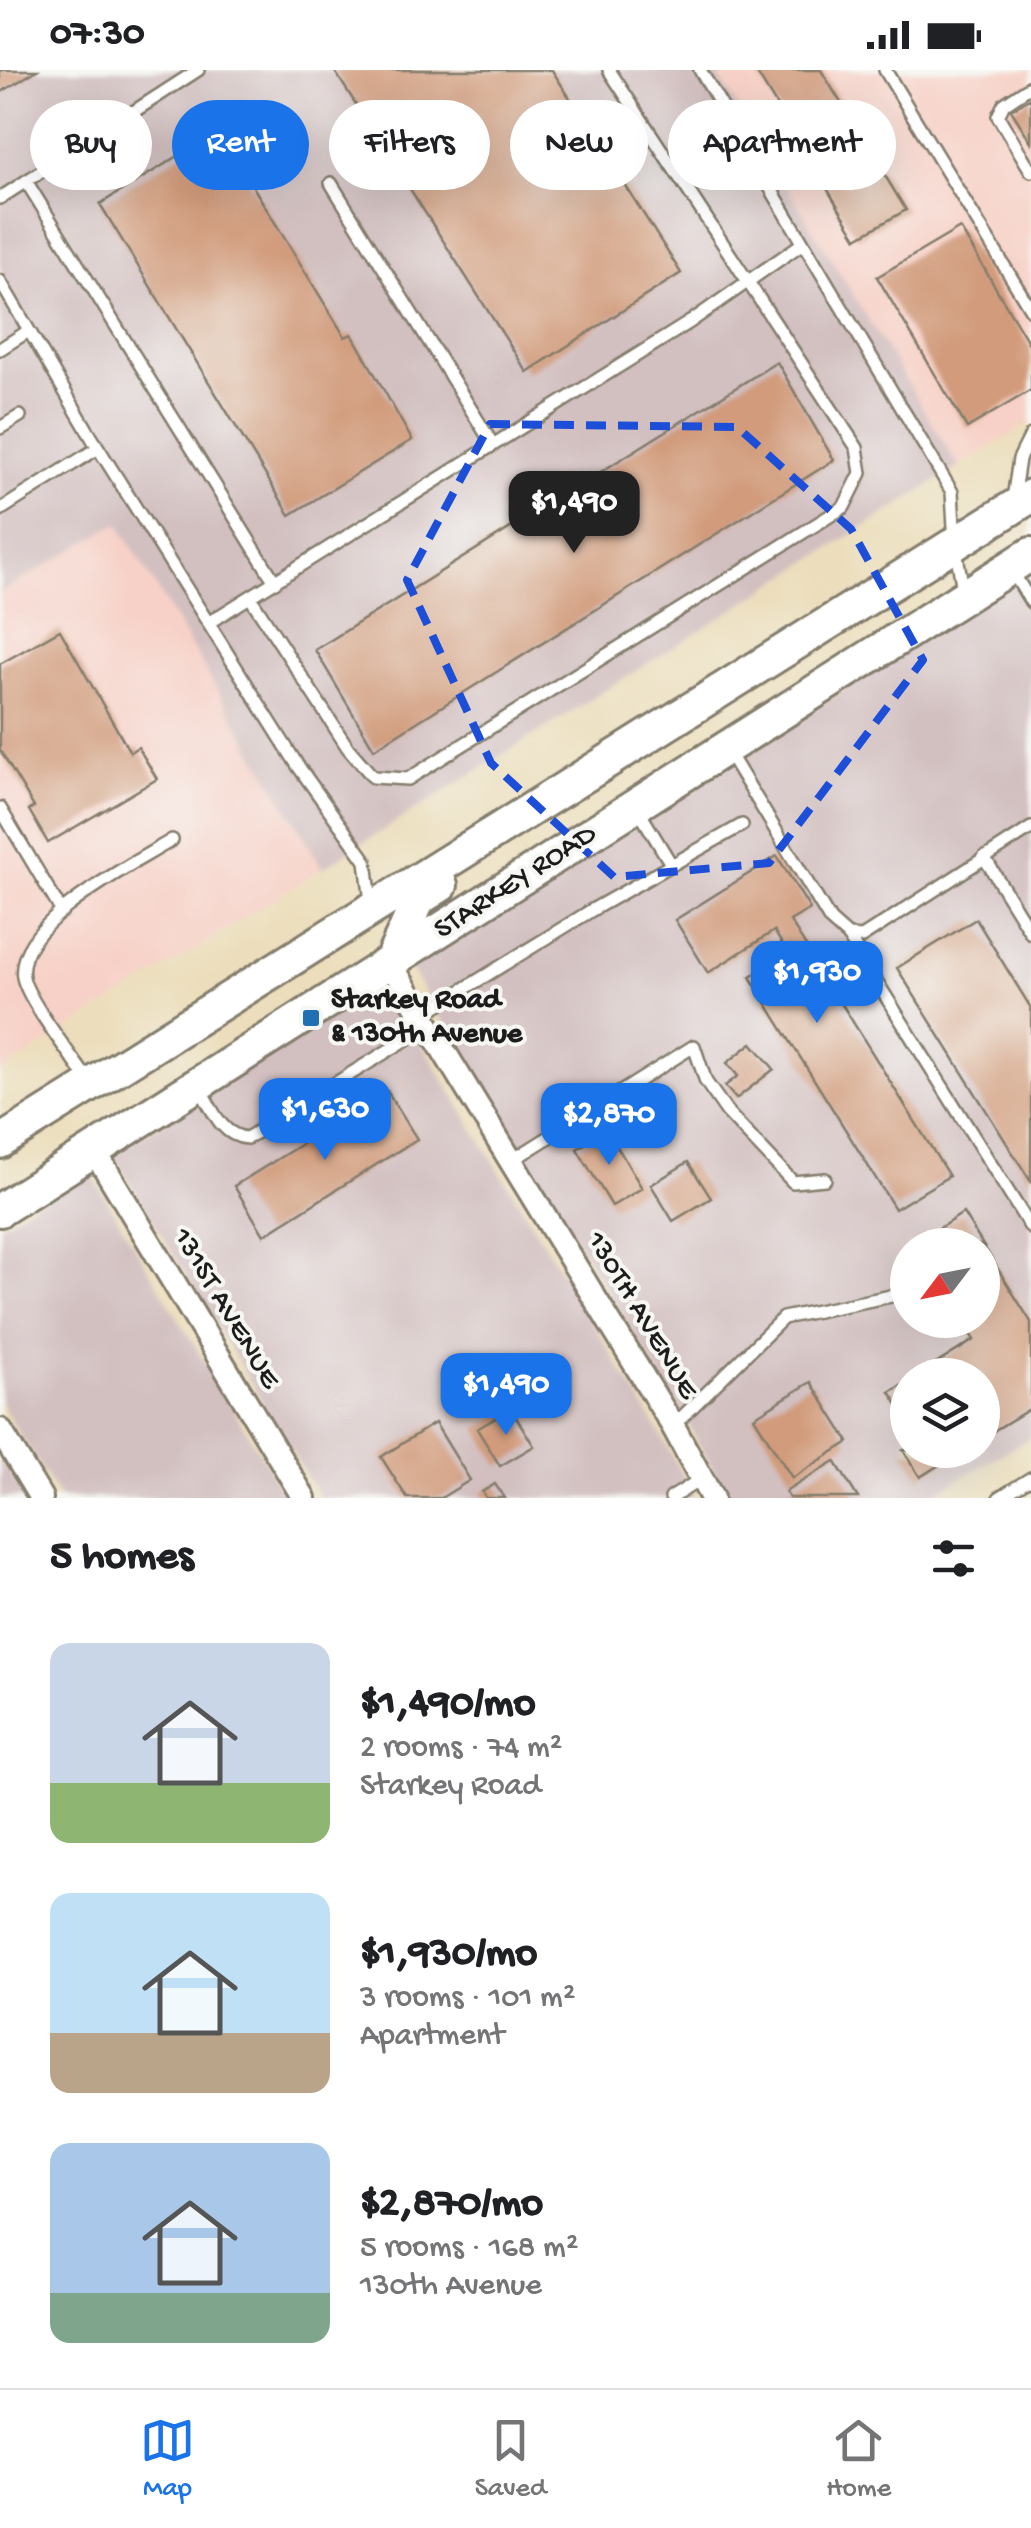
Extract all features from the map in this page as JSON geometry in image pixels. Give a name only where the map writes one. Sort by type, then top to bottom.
[{"type":"main road","name":"STARKEY ROAD","points":[[0,1142],[1021,502]]},
{"type":"main road","name":"STARKEY ROAD","points":[[0,1210],[1021,561]]},
{"type":"main road","points":[[316,946],[390,964],[419,898],[534,828],[542,804]]},
{"type":"street","name":"130TH AVENUE","points":[[390,964],[673,1426],[707,1489]]},
{"type":"street","name":"131ST AVENUE","points":[[94,1150],[304,1498]]},
{"type":"street","points":[[0,1430],[42,1498]]},
{"type":"lane","points":[[0,198],[198,70]]},
{"type":"lane","points":[[250,597],[348,748],[373,777],[408,779],[844,507],[861,472],[857,448],[609,70]]},
{"type":"lane","points":[[700,70],[952,492],[964,597]]},
{"type":"lane","points":[[886,70],[1031,310]]},
{"type":"lane","points":[[1031,86],[1004,104],[998,116],[1031,171]]},
{"type":"lane","points":[[26,181],[275,582]]},
{"type":"lane","points":[[336,190],[493,446]]},
{"type":"lane","points":[[208,624],[690,322],[804,243]]},
{"type":"lane","points":[[0,282],[208,624],[298,766],[366,861],[372,911]]},
{"type":"lane","points":[[0,349],[27,332]]},
{"type":"lane","points":[[0,428],[20,416]]},
{"type":"lane","points":[[1021,502],[1018,460],[1031,434]]},
{"type":"lane","points":[[0,510],[98,448]]},
{"type":"lane","points":[[1021,561],[1031,602]]},
{"type":"lane","points":[[726,748],[830,920],[848,936],[1031,1228]]},
{"type":"lane","points":[[636,806],[671,864]]},
{"type":"lane","points":[[0,808],[62,912]]},
{"type":"lane","points":[[198,1084],[225,1131],[234,1138],[247,1138],[425,1020],[671,864],[742,824]]},
{"type":"lane","points":[[848,936],[862,937],[1031,828]]},
{"type":"lane","points":[[92,1086],[23,978],[24,962],[32,944],[75,900],[172,840]]},
{"type":"lane","points":[[984,857],[1031,933]]},
{"type":"lane","points":[[512,1161],[694,1046],[706,1082],[727,1112],[794,1182],[825,1179]]},
{"type":"lane","points":[[673,1426],[784,1318],[890,1296]]},
{"type":"lane","points":[[999,1498],[1031,1478]]},
{"type":"lane","points":[[671,1498],[707,1489]]},
{"type":"highlighted area","points":[[490,424],[737,427],[851,529],[923,660],[769,863],[614,877],[491,763],[407,580]]},
{"type":"shaded area","points":[[0,70],[715,70],[733,100],[668,100],[668,190],[789,190],[959,467],[323,868],[118,523],[0,593]]},
{"type":"shaded area","points":[[715,70],[1031,70],[1031,422],[959,467],[789,190],[896,190],[896,100],[733,100]]},
{"type":"shaded area","points":[[118,523],[323,868],[0,1073],[0,593]]},
{"type":"shaded area","points":[[1031,570],[1031,1437],[1000,1455],[1000,1358],[890,1358],[890,1468],[978,1468],[926,1498],[728,1498],[685,1418],[409,967]]},
{"type":"shaded area","points":[[384,982],[660,1433],[695,1498],[320,1498],[113,1154]]},
{"type":"shaded area","points":[[88,1169],[287,1498],[59,1498],[0,1402],[0,1225]]},
{"type":"shaded area","points":[[0,1457],[25,1498],[0,1498]]},
{"type":"building","points":[[0,70],[37,70],[0,93]]},
{"type":"building","points":[[334,70],[552,70],[571,100],[510,100],[510,190],[628,190],[681,273],[527,372],[411,190],[490,190],[490,100],[353,100]]},
{"type":"building","points":[[755,70],[821,70],[839,100],[773,100]]},
{"type":"building","points":[[1031,98],[1031,142],[1011,110]]},
{"type":"building","points":[[172,160],[172,190],[255,190],[345,337],[352,334],[412,440],[290,515],[100,204],[123,190],[152,190],[152,172]]},
{"type":"building","points":[[828,190],[894,190],[906,210],[857,238]]},
{"type":"building","points":[[960,228],[1031,347],[1031,390],[967,428],[877,277]]},
{"type":"building","points":[[777,362],[834,460],[374,749],[315,650]]},
{"type":"building","points":[[60,630],[130,752],[138,747],[157,779],[48,843],[29,810],[34,807],[0,750],[0,664]]},
{"type":"building","points":[[777,856],[810,909],[790,921],[949,1176],[895,1209],[750,977],[788,953],[774,931],[708,973],[675,920]]},
{"type":"building","points":[[976,919],[1031,1008],[1031,1182],[897,968]]},
{"type":"building","points":[[752,1043],[774,1069],[736,1099],[725,1086],[738,1076],[727,1063]]},
{"type":"building","points":[[387,1091],[417,1139],[264,1235],[234,1186]]},
{"type":"building","points":[[607,1130],[642,1188],[612,1206],[577,1149]]},
{"type":"building","points":[[688,1162],[711,1198],[673,1221],[651,1185]]},
{"type":"building","points":[[963,1213],[972,1228],[940,1228]]},
{"type":"building","points":[[1000,1272],[1031,1322],[1031,1408],[1000,1427],[1000,1358],[945,1358],[974,1340],[1000,1338]]},
{"type":"building","points":[[811,1382],[849,1442],[792,1478],[754,1417]]},
{"type":"building","points":[[511,1409],[534,1446],[500,1466],[477,1429]]},
{"type":"building","points":[[435,1423],[470,1480],[441,1498],[407,1498],[381,1457]]},
{"type":"building","points":[[835,1461],[858,1498],[789,1498],[785,1492]]},
{"type":"building","points":[[914,1468],[934,1468],[920,1477]]},
{"type":"building","points":[[495,1484],[504,1498],[486,1498],[482,1492]]},
{"type":"place","name":"Starkey Road & 130th Avenue","points":[[311,1018]]}]
